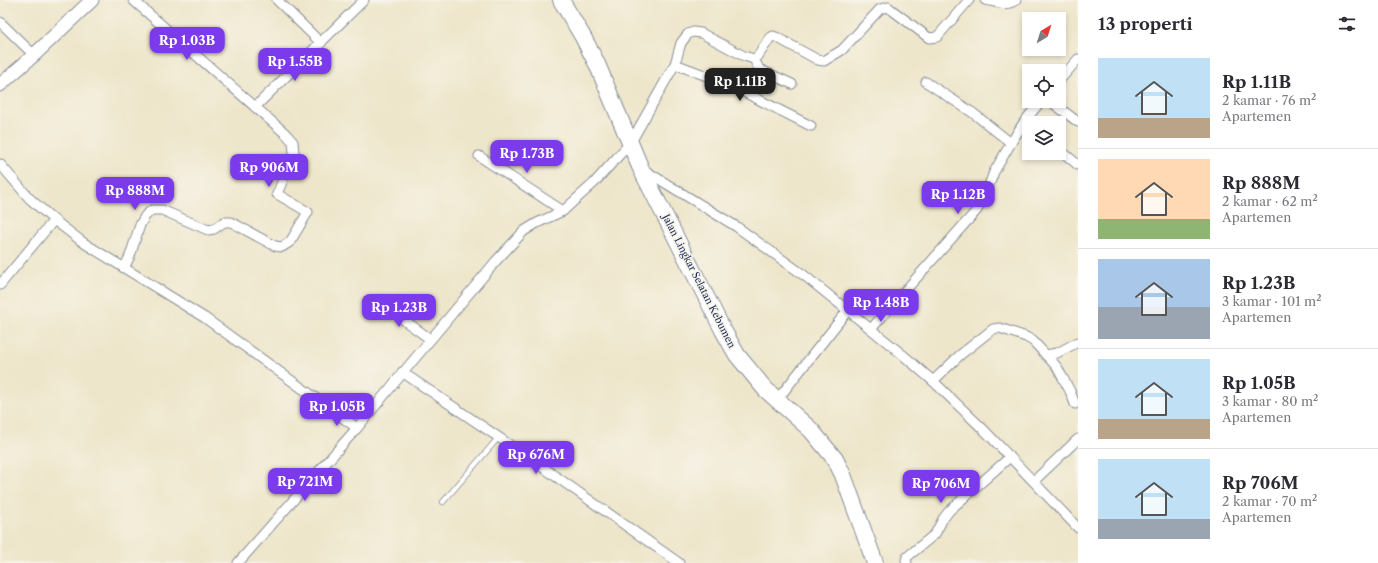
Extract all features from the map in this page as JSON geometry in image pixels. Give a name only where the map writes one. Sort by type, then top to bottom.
[{"type":"highway","name":"Jalan Lingkar Selatan Kebumen","points":[[561,0],[597,64],[642,169],[723,330],[737,355],[765,389],[811,430],[836,459],[843,474],[875,563]]},
{"type":"main road","points":[[0,85],[92,0]]},
{"type":"street","points":[[124,268],[133,250],[140,225],[148,212],[152,210],[162,210],[208,230],[214,229],[224,222],[231,222],[275,246],[282,247],[290,242],[308,212],[277,194],[294,153],[292,142],[286,134],[133,0]]},
{"type":"street","points":[[277,0],[321,43]]},
{"type":"street","points":[[255,107],[364,0]]},
{"type":"street","points":[[754,59],[773,36],[818,60],[824,61],[842,50],[880,8],[885,7],[892,9],[929,38],[937,38],[969,0]]},
{"type":"street","points":[[985,0],[1005,4],[1010,4],[1016,0]]},
{"type":"street","points":[[0,22],[34,55]]},
{"type":"street","points":[[238,563],[357,428],[402,372],[496,261],[524,231],[563,211],[594,183],[631,142],[675,64],[684,38],[693,32],[701,33],[744,56],[754,59],[759,69],[792,84]]},
{"type":"street","points":[[1066,73],[1078,59]]},
{"type":"street","points":[[675,64],[728,84],[811,126]]},
{"type":"street","points":[[926,82],[973,113],[1011,142]]},
{"type":"street","points":[[1059,108],[1078,122]]},
{"type":"street","points":[[871,329],[977,210],[986,193],[994,172],[1011,142],[1022,130]]},
{"type":"street","points":[[1066,155],[1078,165]]},
{"type":"street","points":[[479,156],[563,211]]},
{"type":"street","points":[[0,164],[29,198],[84,244],[205,318],[357,428]]},
{"type":"street","points":[[642,169],[737,226],[848,310],[933,381],[1034,481],[1078,528]]},
{"type":"street","points":[[0,284],[54,220]]},
{"type":"street","points":[[379,302],[430,339]]},
{"type":"street","points":[[777,400],[848,310]]},
{"type":"street","points":[[933,381],[960,355],[996,328],[1030,339],[1057,367],[1075,404]]},
{"type":"street","points":[[1046,355],[1057,353],[1078,342]]},
{"type":"street","points":[[402,372],[499,437],[679,563]]},
{"type":"street","points":[[1034,481],[1078,439]]},
{"type":"street","points":[[907,563],[907,557],[936,534],[943,519],[949,511],[1010,457]]},
{"type":"lane","points":[[443,502],[499,437]]}]
